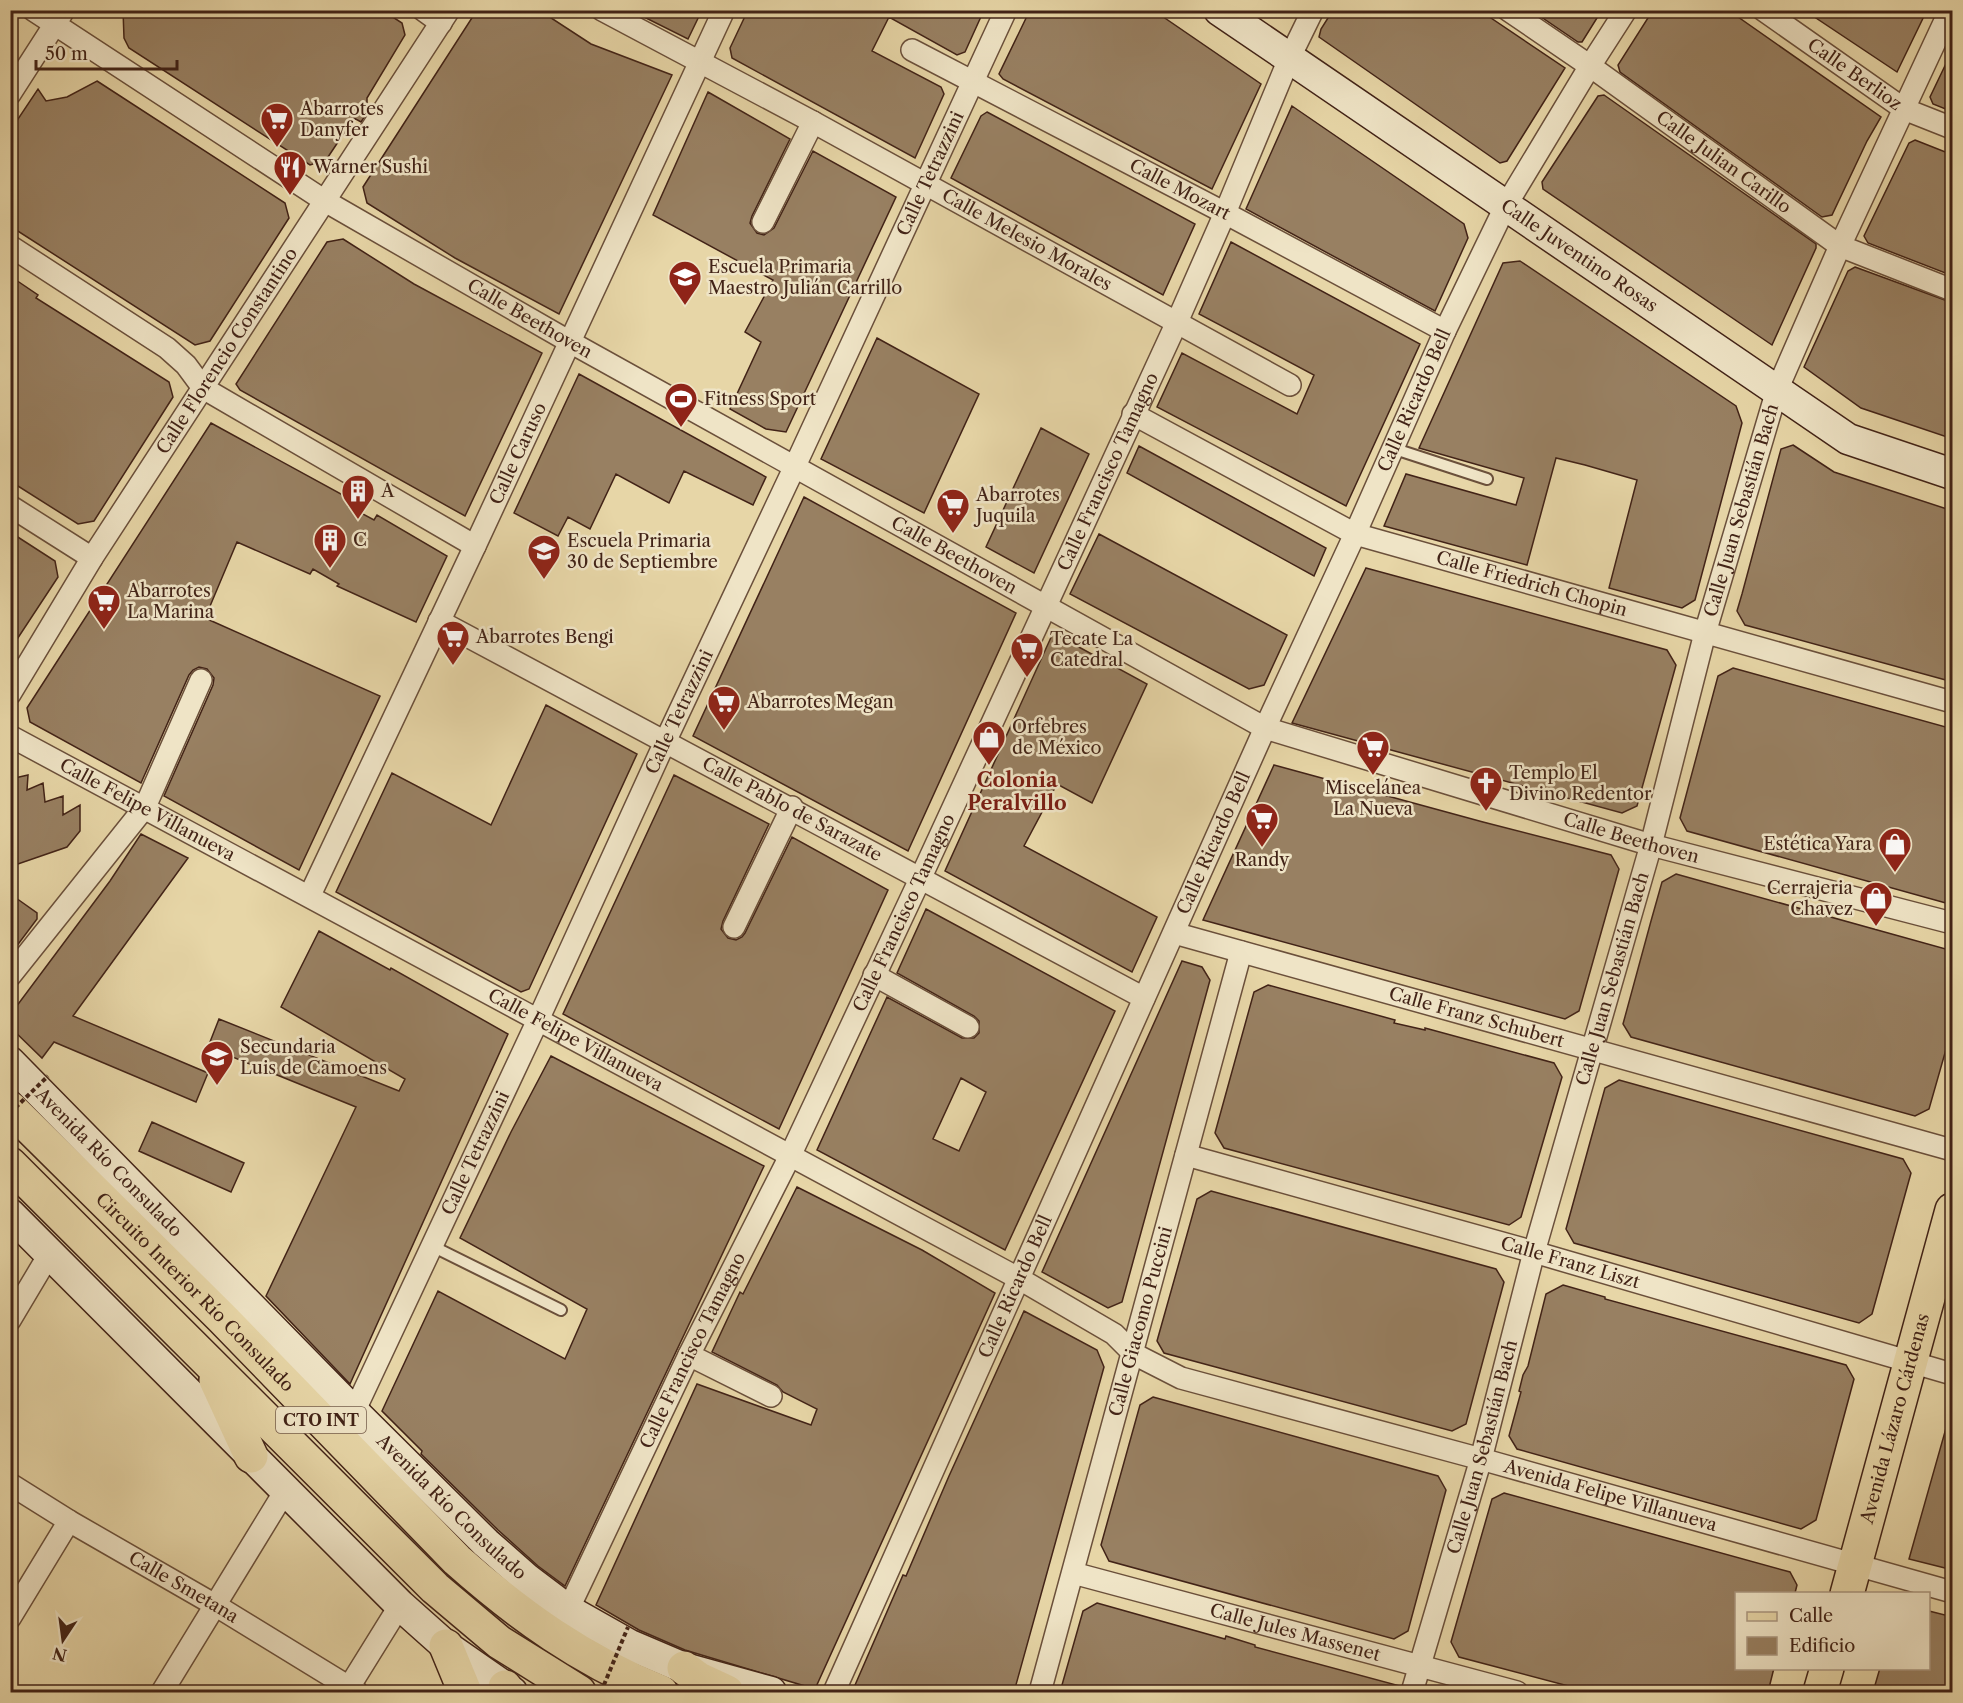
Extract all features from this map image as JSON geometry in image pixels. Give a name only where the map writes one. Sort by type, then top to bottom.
[{"type":"main road","name":"Calle Juventino Rosas","points":[[1219,10],[1848,439],[1953,474]]},
{"type":"main road","name":"Avenida Río Consulado","points":[[10,1062],[354,1412],[486,1544],[527,1579],[568,1610],[630,1646],[684,1668],[771,1692]]},
{"type":"main road","name":"Circuito Interior Río Consulado","points":[[10,1108],[222,1318],[407,1510],[494,1593],[563,1643],[638,1683],[661,1692]]},
{"type":"main road","name":"CTO INT","points":[[10,1164],[443,1595],[499,1642],[579,1692]]},
{"type":"main road","name":"Avenida Lázaro Cárdenas","points":[[1851,1580],[1953,1210]]},
{"type":"main road","points":[[10,1214],[400,1605],[446,1647],[508,1691]]},
{"type":"main road","points":[[208,1362],[251,1456]]},
{"type":"main road","points":[[446,1647],[465,1692]]},
{"type":"main road","points":[[684,1668],[699,1679],[727,1692]]},
{"type":"main road","points":[[1820,1692],[1826,1670]]},
{"type":"street","name":"Calle Beethoven","points":[[33,10],[59,17],[325,201],[570,342],[1265,728],[1651,845],[1953,923]]},
{"type":"street","points":[[423,10],[445,17]]},
{"type":"street","name":"Calle Melesio Morales","points":[[602,10],[813,122],[1290,385]]},
{"type":"street","name":"Calle Caruso","points":[[310,895],[724,10]]},
{"type":"street","name":"Calle Tetrazzini","points":[[354,1412],[1006,10]]},
{"type":"street","name":"Calle Francisco Tamagno","points":[[568,1610],[689,1355],[790,1156],[1047,607],[1133,414],[1177,322],[1289,59],[1313,10]]},
{"type":"street","name":"Calle Julian Carillo","points":[[1508,10],[1590,66],[1840,246],[1953,290]]},
{"type":"street","name":"Calle Ricardo Bell","points":[[834,1692],[1265,728],[1356,534],[1444,331],[1505,207],[1626,10]]},
{"type":"street","name":"Calle Berlioz","points":[[1763,10],[1904,109],[1953,128]]},
{"type":"street","name":"Calle Juan Sebastián Bach","points":[[1412,1692],[1481,1459],[1534,1252],[1651,845],[1705,633],[1777,390],[1840,246],[1950,10]]},
{"type":"street","points":[[10,94],[59,17]]},
{"type":"street","name":"Calle Florencio Constantino","points":[[10,694],[92,558],[445,17]]},
{"type":"street","name":"Calle Mozart","points":[[912,50],[1225,213],[1444,331]]},
{"type":"street","points":[[763,222],[813,122]]},
{"type":"street","points":[[10,246],[167,348],[186,365],[203,388],[475,546]]},
{"type":"street","name":"Calle Friedrich Chopin","points":[[1133,414],[1356,534],[1953,702]]},
{"type":"street","points":[[10,506],[92,558]]},
{"type":"street","name":"Calle Pablo de Sarazate","points":[[440,621],[664,742],[792,807],[1144,999]]},
{"type":"street","points":[[10,976],[145,807],[201,680]]},
{"type":"street","name":"Calle Felipe Villanueva","points":[[10,736],[310,895],[1018,1278],[1114,1334],[1134,1354]]},
{"type":"street","points":[[734,927],[792,807]]},
{"type":"street","name":"Calle Franz Schubert","points":[[1174,933],[1953,1150]]},
{"type":"street","name":"Calle Giacomo Puccini","points":[[1040,1692],[1134,1354],[1241,952]]},
{"type":"street","points":[[874,975],[968,1027]]},
{"type":"street","name":"Calle Franz Liszt","points":[[1186,1155],[1534,1252],[1953,1374]]},
{"type":"street","points":[[10,1320],[50,1253]]},
{"type":"street","name":"Avenida Felipe Villanueva","points":[[1134,1354],[1181,1378],[1481,1459],[1851,1580],[1953,1592]]},
{"type":"street","points":[[689,1355],[771,1396]]},
{"type":"street","name":"Calle Smetana","points":[[10,1484],[69,1521],[215,1605],[350,1691]]},
{"type":"street","points":[[162,1692],[285,1491]]},
{"type":"street","points":[[10,1618],[69,1521]]},
{"type":"street","name":"Calle Jules Massenet","points":[[1073,1573],[1516,1692]]},
{"type":"street","points":[[350,1691],[400,1605]]},
{"type":"lane","points":[[1392,448],[1487,479]]},
{"type":"lane","points":[[432,1246],[561,1310]]},
{"type":"path","points":[[10,1113],[48,1076]]},
{"type":"path","points":[[601,1692],[628,1627]]},
{"type":"building","points":[[123,10],[382,10],[402,23],[405,35],[367,98],[367,113],[361,122],[354,118],[326,160],[310,165],[129,48],[124,38]]},
{"type":"building","points":[[477,10],[539,10],[591,44],[672,75],[559,314],[455,258],[367,203],[363,187]]},
{"type":"building","points":[[630,10],[702,10],[688,39]]},
{"type":"building","points":[[748,10],[984,10],[965,52],[957,55],[889,17],[872,51],[941,87],[944,94],[915,158],[732,58],[730,48]]},
{"type":"building","points":[[1030,10],[1153,10],[1261,84],[1212,189],[1003,79],[999,74]]},
{"type":"building","points":[[1333,10],[1479,10],[1565,68],[1507,161],[1500,163],[1319,37],[1321,29]]},
{"type":"building","points":[[1531,10],[1602,10],[1582,42],[1578,42]]},
{"type":"building","points":[[1653,10],[1728,10],[1881,117],[1832,215],[1822,217],[1620,72],[1618,65]]},
{"type":"building","points":[[1804,10],[1927,10],[1897,72]]},
{"type":"building","points":[[1953,49],[1953,112],[1933,104],[1930,97]]},
{"type":"building","points":[[97,81],[285,203],[289,218],[210,341],[195,345],[10,226],[10,131],[38,89],[46,101],[67,97]]},
{"type":"building","points":[[708,92],[790,139],[752,216],[750,223],[757,233],[764,235],[774,228],[813,151],[896,197],[786,432],[766,429],[730,409],[761,342],[745,332],[773,280],[653,215]]},
{"type":"building","points":[[1604,95],[1816,244],[1772,345],[1543,189],[1542,182],[1598,96]]},
{"type":"building","points":[[1292,106],[1464,224],[1468,238],[1435,311],[1246,209]]},
{"type":"building","points":[[987,112],[1195,224],[1163,295],[951,178],[981,116]]},
{"type":"building","points":[[1915,140],[1953,155],[1953,276],[1868,243],[1864,236],[1909,143]]},
{"type":"building","points":[[343,239],[414,284],[542,353],[465,516],[240,390],[236,384],[327,242]]},
{"type":"building","points":[[1231,242],[1420,344],[1346,506],[1157,407],[1182,353],[1297,414],[1314,375],[1199,314]]},
{"type":"building","points":[[1520,261],[1736,406],[1742,423],[1695,600],[1682,608],[1609,588],[1637,480],[1585,465],[1556,458],[1527,565],[1384,526],[1406,474],[1516,505],[1524,478],[1419,448],[1503,263]]},
{"type":"building","points":[[1855,267],[1953,303],[1953,439],[1861,408],[1804,367],[1848,271]]},
{"type":"building","points":[[10,276],[38,295],[36,298],[169,382],[173,397],[94,521],[78,524],[10,481]]},
{"type":"building","points":[[877,338],[979,394],[924,513],[821,459]]},
{"type":"building","points":[[579,374],[766,477],[753,505],[684,471],[669,503],[616,474],[590,529],[568,517],[558,536],[514,513]]},
{"type":"building","points":[[211,423],[352,500],[348,506],[374,520],[377,515],[447,556],[416,622],[337,586],[339,584],[313,569],[310,574],[237,542],[205,618],[380,696],[299,870],[164,796],[213,685],[214,678],[207,669],[199,667],[189,675],[141,783],[30,722],[27,708]]},
{"type":"building","points":[[1041,428],[1089,454],[1034,573],[986,547]]},
{"type":"building","points":[[1793,445],[1834,472],[1953,511],[1953,682],[1745,625],[1737,611],[1781,449]]},
{"type":"building","points":[[1139,446],[1326,548],[1314,576],[1127,473]]},
{"type":"building","points":[[804,497],[1016,613],[908,851],[693,736]]},
{"type":"building","points":[[10,532],[55,561],[58,577],[10,650]]},
{"type":"building","points":[[1099,534],[1287,635],[1264,685],[1249,689],[1070,594]]},
{"type":"building","points":[[1366,568],[1667,650],[1676,665],[1637,806],[1622,813],[1292,723]]},
{"type":"building","points":[[1053,633],[1147,684],[1092,803],[1057,784],[1024,846],[1157,917],[1132,972],[945,871]]},
{"type":"building","points":[[1733,668],[1953,729],[1953,905],[1687,831],[1680,818],[1718,676]]},
{"type":"building","points":[[546,705],[637,754],[529,989],[521,992],[336,892],[392,773],[491,825]]},
{"type":"building","points":[[1274,765],[1611,855],[1619,869],[1579,1011],[1565,1019],[1203,920]]},
{"type":"building","points":[[28,775],[27,790],[43,783],[45,802],[63,796],[63,815],[80,805],[80,831],[67,847],[15,865],[13,848],[10,849],[10,779]]},
{"type":"building","points":[[674,775],[769,824],[723,921],[721,929],[728,938],[736,940],[745,933],[792,837],[888,890],[779,1129],[563,1014]]},
{"type":"building","points":[[141,834],[188,858],[73,1016],[208,1073],[196,1102],[54,1042],[42,1058],[10,1027],[10,1015],[110,881]]},
{"type":"building","points":[[1676,874],[1953,951],[1953,1025],[1929,1109],[1915,1116],[1631,1037],[1623,1024],[1651,921],[1662,882]]},
{"type":"building","points":[[16,898],[37,913],[37,919],[10,955],[10,906]]},
{"type":"building","points":[[926,909],[1115,1011],[1005,1250],[817,1150],[887,997],[962,1038],[974,1038],[979,1033],[979,1021],[974,1016],[897,973]],"holes":[[[961,1078],[986,1092],[959,1151],[933,1139]]]},
{"type":"building","points":[[319,931],[390,970],[391,968],[508,1034],[350,1384],[266,1296],[356,1107],[208,1047],[219,1019],[399,1091],[405,1079],[281,1007]]},
{"type":"building","points":[[1182,961],[1202,967],[1210,980],[1122,1302],[1108,1308],[1042,1272]]},
{"type":"building","points":[[1268,985],[1395,1020],[1394,1023],[1425,1030],[1425,1028],[1554,1063],[1562,1077],[1521,1217],[1509,1225],[1224,1148],[1215,1133],[1254,992]]},
{"type":"building","points":[[551,1056],[764,1166],[565,1586],[538,1566],[498,1530],[421,1454],[422,1451],[382,1411],[438,1291],[565,1359],[587,1309],[460,1238]]},
{"type":"building","points":[[1619,1080],[1903,1159],[1911,1173],[1872,1314],[1859,1323],[1574,1243],[1566,1229],[1605,1088]]},
{"type":"building","points":[[152,1122],[244,1163],[231,1192],[139,1151]]},
{"type":"building","points":[[797,1187],[922,1250],[995,1293],[815,1689],[685,1650],[639,1630],[596,1605],[697,1384],[811,1425],[817,1409],[783,1392],[777,1385],[712,1352],[740,1292],[743,1294]]},
{"type":"building","points":[[1211,1191],[1496,1269],[1504,1282],[1466,1424],[1452,1431],[1164,1353],[1157,1341],[1197,1199]]},
{"type":"building","points":[[1563,1285],[1605,1297],[1605,1299],[1846,1365],[1854,1379],[1816,1520],[1801,1529],[1517,1449],[1509,1436],[1521,1392],[1519,1391],[1523,1375],[1528,1366],[1546,1294]]},
{"type":"building","points":[[1024,1311],[1097,1350],[1104,1367],[1014,1692],[852,1692],[903,1575],[906,1576]]},
{"type":"building","points":[[1153,1397],[1438,1476],[1446,1490],[1408,1631],[1394,1639],[1109,1561],[1101,1545],[1140,1405]]},
{"type":"building","points":[[1948,1421],[1953,1422],[1953,1570],[1909,1559]]},
{"type":"building","points":[[1504,1493],[1790,1572],[1797,1585],[1795,1592],[1735,1592],[1735,1670],[1774,1670],[1768,1692],[1591,1692],[1459,1657],[1451,1642],[1492,1499]]},
{"type":"building","points":[[1097,1603],[1225,1639],[1226,1636],[1255,1645],[1255,1647],[1400,1686],[1400,1692],[1060,1692],[1083,1611]]},
{"type":"building","points":[[1930,1611],[1953,1617],[1953,1692],[1873,1692],[1879,1670],[1930,1670]]},
{"type":"place","name":"Abarrotes Danyfer","points":[[277,148]]},
{"type":"place","name":"Warner Sushi","points":[[290,196]]},
{"type":"place","name":"Escuela Primaria Maestro Julián Carrillo","points":[[685,306]]},
{"type":"place","name":"Fitness Sport","points":[[681,428]]},
{"type":"place","name":"A","points":[[358,520]]},
{"type":"place","name":"Abarrotes Juquila","points":[[953,534]]},
{"type":"place","name":"C","points":[[330,569]]},
{"type":"place","name":"Escuela Primaria 30 de Septiembre","points":[[544,580]]},
{"type":"place","name":"Abarrotes La Marina","points":[[104,630]]},
{"type":"place","name":"Abarrotes Bengi","points":[[453,666]]},
{"type":"place","name":"Tecate La Catedral","points":[[1027,678]]},
{"type":"place","name":"Abarrotes Megan","points":[[724,731]]},
{"type":"place","name":"Orfebres de México","points":[[989,766]]},
{"type":"place","name":"Miscelánea La Nueva","points":[[1373,776]]},
{"type":"place","name":"Templo El Divino Redentor","points":[[1486,812]]},
{"type":"place","name":"Randy","points":[[1262,848]]},
{"type":"place","name":"Estética Yara","points":[[1895,873]]},
{"type":"place","name":"Cerrajeria Chavez","points":[[1876,927]]},
{"type":"place","name":"Secundaria Luis de Camoens","points":[[217,1086]]},
{"type":"district","name":"Colonia Peralvillo","points":[[1017,792]]}]
